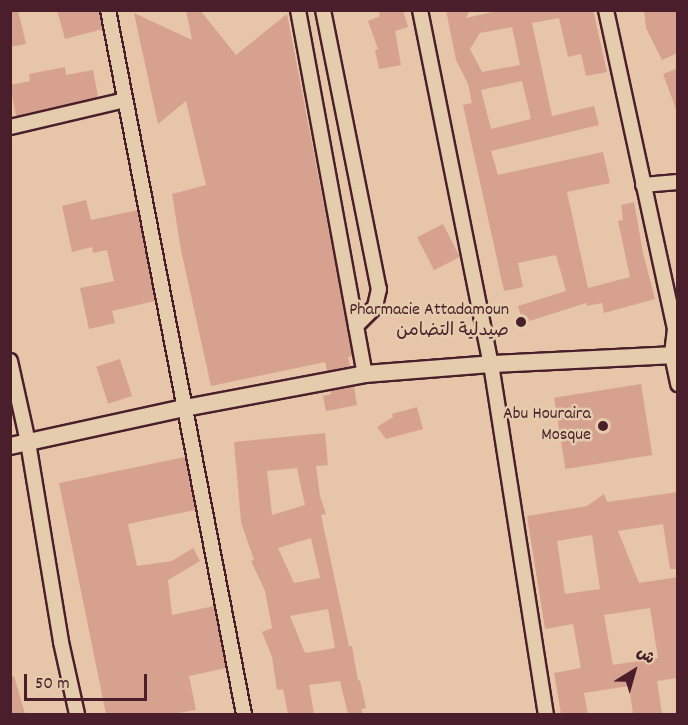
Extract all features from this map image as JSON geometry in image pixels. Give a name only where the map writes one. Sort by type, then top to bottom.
[{"type":"street","points":[[108,10],[244,714]]},
{"type":"street","points":[[298,10],[365,374]]},
{"type":"street","points":[[323,10],[379,289],[375,307],[356,326]]},
{"type":"street","points":[[420,10],[491,364],[546,714]]},
{"type":"street","points":[[606,10],[676,330],[675,355],[678,384]]},
{"type":"street","points":[[10,127],[125,100]]},
{"type":"street","points":[[643,185],[678,182]]},
{"type":"street","points":[[10,446],[185,408],[365,374],[491,364],[675,355]]},
{"type":"street","points":[[10,361],[28,442],[43,547],[77,714]]},
{"type":"building","points":[[10,10],[18,10],[26,44],[10,47]]},
{"type":"building","points":[[57,10],[99,10],[103,29],[65,39]]},
{"type":"building","points":[[186,10],[200,10],[236,55],[287,14],[353,356],[348,357],[350,366],[327,371],[325,362],[211,386],[181,250],[172,194],[206,185],[186,101],[158,124],[134,13],[192,40]]},
{"type":"building","points":[[378,10],[403,10],[408,27],[395,31],[401,65],[379,69],[375,50],[378,49],[368,21],[380,16]]},
{"type":"building","points":[[446,10],[470,10],[466,18],[502,10],[593,10],[607,72],[586,76],[581,54],[568,57],[559,18],[532,23],[552,116],[594,106],[599,125],[491,151],[498,175],[603,152],[610,183],[567,192],[588,288],[630,277],[618,221],[623,220],[621,205],[634,202],[643,253],[655,299],[604,313],[602,303],[587,306],[586,303],[523,323],[518,306],[566,291],[556,255],[518,263],[523,287],[504,291],[463,105],[472,103],[468,84],[456,60]],"holes":[[[512,27],[520,65],[482,72],[470,49],[480,33]],[[522,81],[531,119],[491,129],[481,90]]]},
{"type":"building","points":[[644,10],[678,10],[678,53],[662,60],[646,28]]},
{"type":"building","points":[[65,67],[66,75],[93,70],[98,97],[16,116],[10,85],[30,81],[29,74]]},
{"type":"building","points":[[678,68],[678,109],[676,109],[663,74]]},
{"type":"building","points":[[86,200],[91,220],[138,210],[155,301],[112,311],[115,323],[89,329],[80,288],[114,281],[107,250],[93,253],[92,247],[72,252],[62,206]]},
{"type":"building","points":[[443,224],[460,257],[434,270],[417,237]]},
{"type":"building","points":[[120,359],[132,396],[108,404],[96,367]]},
{"type":"building","name":"Abu Houraira Mosque","points":[[641,384],[652,455],[565,469],[554,398]]},
{"type":"building","points":[[354,387],[357,405],[326,411],[323,396],[331,394],[331,391]]},
{"type":"building","points":[[417,407],[423,429],[386,439],[377,427],[393,417],[392,414]]},
{"type":"building","points":[[325,433],[328,465],[316,466],[320,496],[326,514],[321,515],[349,646],[352,646],[358,681],[360,680],[366,708],[361,709],[363,714],[348,714],[340,681],[309,685],[314,714],[288,714],[283,689],[277,690],[272,657],[262,632],[272,628],[265,591],[251,561],[254,560],[241,522],[234,442]],"holes":[[[297,468],[305,505],[272,515],[267,471]],[[311,538],[320,578],[294,583],[278,548]],[[328,609],[335,648],[305,653],[290,616]]]},
{"type":"building","points":[[185,457],[195,510],[128,524],[137,566],[172,561],[193,548],[200,561],[168,580],[172,615],[214,606],[226,668],[189,676],[196,710],[172,714],[106,714],[59,483]]},
{"type":"building","points":[[678,492],[678,569],[670,569],[663,524],[618,531],[639,583],[678,577],[678,678],[657,681],[662,714],[633,714],[629,686],[584,693],[588,714],[561,714],[554,673],[581,668],[573,624],[545,629],[527,516],[587,506],[604,494],[607,502]],"holes":[[[592,535],[600,589],[565,594],[557,541]],[[650,608],[658,658],[613,665],[604,615]]]},
{"type":"building","points":[[14,676],[25,714],[10,714],[10,677]]},
{"type":"place","name":"Pharmacie Attadamoun صيدلية التضامن","points":[[521,322]]},
{"type":"place","name":"Abu Houraira Mosque","points":[[603,426]]}]
